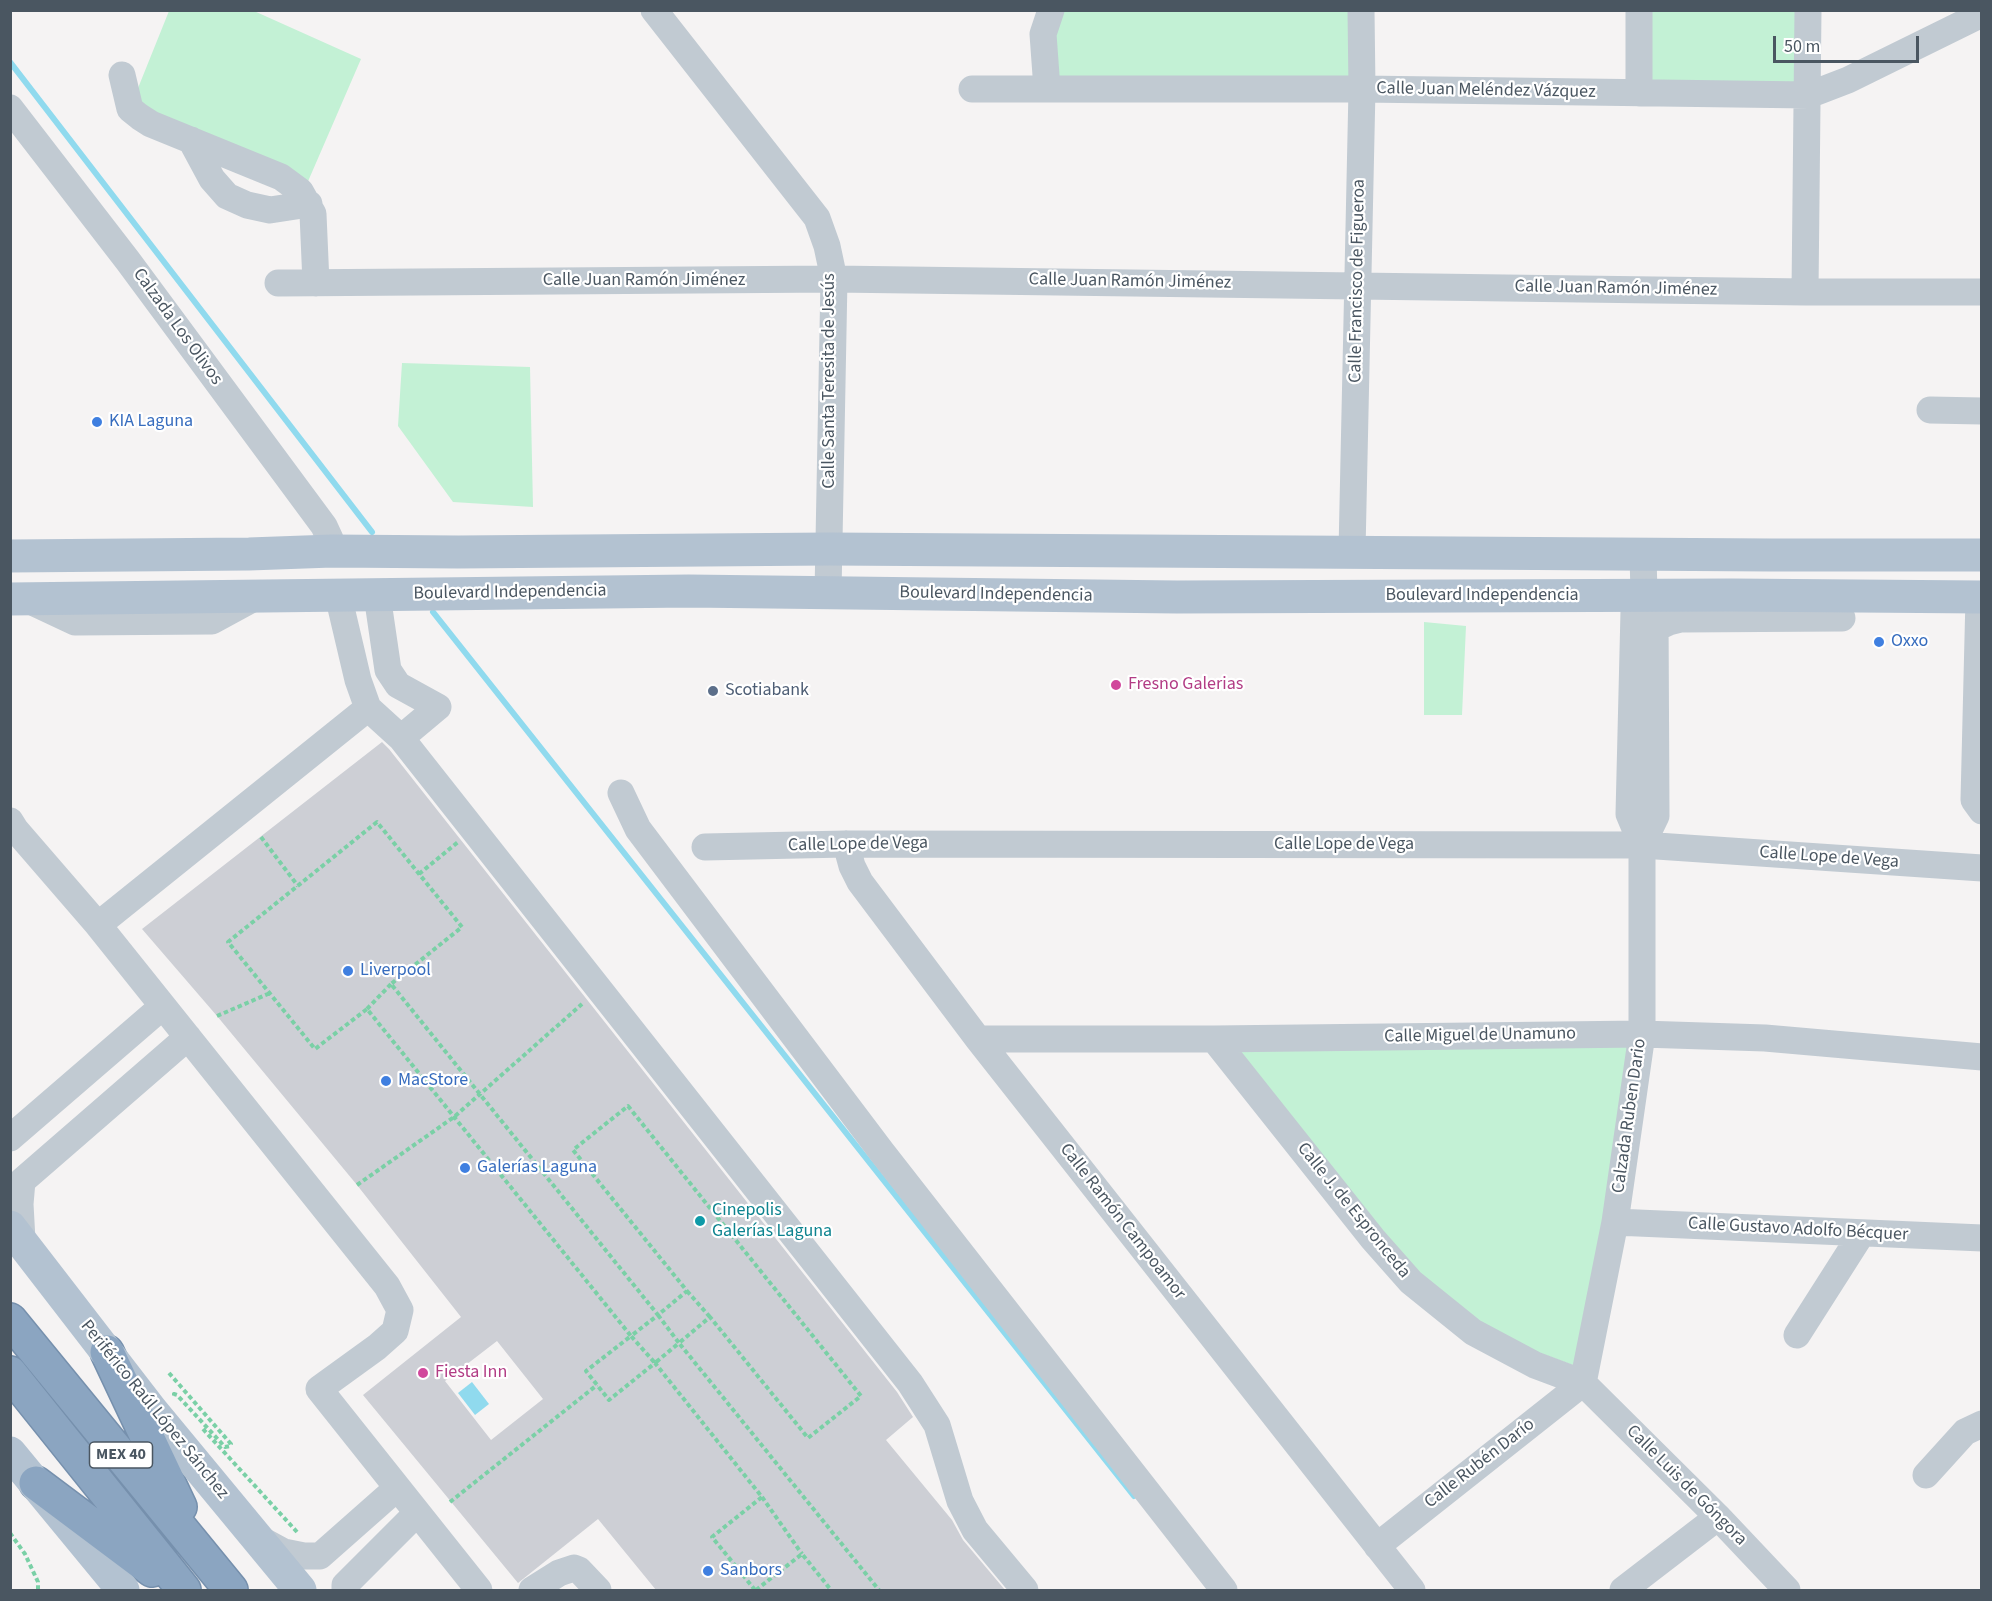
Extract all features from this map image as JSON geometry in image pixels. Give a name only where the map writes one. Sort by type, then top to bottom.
[{"type":"highway","name":"MEX 40","points":[[10,1320],[231,1590]]},
{"type":"highway","points":[[107,1352],[201,1552]]},
{"type":"highway","name":"MEX 40","points":[[10,1373],[184,1590]]},
{"type":"highway","points":[[36,1483],[179,1590]]},
{"type":"main road","points":[[10,556],[332,551],[829,549],[1982,555]]},
{"type":"main road","points":[[412,594],[393,591],[386,587],[379,581],[376,574],[379,567],[386,561],[484,556],[529,551]]},
{"type":"main road","points":[[1177,597],[1214,586],[1336,573],[1352,551]]},
{"type":"main road","points":[[1367,597],[1388,574],[1473,569],[1492,552]]},
{"type":"main road","name":"Boulevard Independencia","points":[[18,599],[688,591],[1177,597],[1980,597]]},
{"type":"main road","name":"Periférico Raúl López Sánchez","points":[[16,1234],[152,1411],[300,1590]]},
{"type":"main road","points":[[10,1453],[123,1590]]},
{"type":"street","name":"Calle Santa Teresita de Jesús","points":[[654,10],[817,218],[826,246],[834,279],[828,593]]},
{"type":"street","points":[[1047,89],[1043,34],[1051,10]]},
{"type":"street","name":"Calle Francisco de Figueroa","points":[[1352,551],[1359,285],[1361,10]]},
{"type":"street","points":[[1639,10],[1639,93]]},
{"type":"street","points":[[1805,292],[1809,95],[1808,10]]},
{"type":"street","name":"Calle Juan Meléndez Vázquez","points":[[972,89],[1362,89],[1809,95],[1848,80],[1982,14]]},
{"type":"street","points":[[122,75],[128,104],[133,112],[151,124],[282,177],[300,190],[309,204],[315,224],[316,283]]},
{"type":"street","name":"Calzada Los Olivos","points":[[10,108],[128,261],[324,526],[332,551]]},
{"type":"street","points":[[191,140],[212,179],[227,196],[247,205],[270,210],[309,204]]},
{"type":"street","name":"Calle Juan Ramón Jiménez","points":[[278,283],[834,279],[1805,292],[1982,292]]},
{"type":"street","points":[[1930,410],[1982,411]]},
{"type":"street","name":"Calzada Ruben Dario","points":[[1583,1383],[1615,1222],[1642,1034],[1642,845],[1629,814],[1644,696],[1656,628],[1655,612],[1644,596],[1643,554]]},
{"type":"street","points":[[338,595],[358,680],[368,708],[400,738],[910,1383],[937,1425],[960,1501],[975,1530],[1025,1590]]},
{"type":"street","points":[[377,595],[388,670],[398,685],[438,706],[400,738]]},
{"type":"street","name":"Calzada Ruben Dario","points":[[1644,596],[1634,611],[1644,696]]},
{"type":"street","points":[[1980,597],[1974,800],[1982,811]]},
{"type":"street","points":[[1656,628],[1681,619],[1842,618]]},
{"type":"street","points":[[98,925],[368,708]]},
{"type":"street","points":[[621,793],[638,830],[709,924],[881,1151],[1224,1590]]},
{"type":"street","points":[[10,821],[15,830],[98,925],[387,1286],[400,1310],[395,1331],[319,1389],[478,1590]]},
{"type":"street","name":"Calle Lope de Vega","points":[[705,847],[846,844],[1642,845],[1982,868]]},
{"type":"street","name":"Calle Ramón Campoamor","points":[[846,844],[852,866],[860,882],[978,1039],[1412,1590]]},
{"type":"street","points":[[10,1138],[163,1006]]},
{"type":"street","name":"Calle Miguel de Unamuno","points":[[978,1039],[1642,1034],[1765,1038],[1982,1057]]},
{"type":"street","points":[[16,1234],[22,1181],[188,1037]]},
{"type":"street","name":"Calle J. de Espronceda","points":[[1214,1039],[1373,1239],[1412,1282],[1473,1332],[1535,1365],[1583,1383]]},
{"type":"street","name":"Calle Gustavo Adolfo Bécquer","points":[[1615,1222],[1982,1239]]},
{"type":"street","points":[[1797,1335],[1862,1233]]},
{"type":"street","name":"Calle Rubén Darío","points":[[1377,1546],[1583,1383]]},
{"type":"street","name":"Calle Luis de Góngora","points":[[1583,1383],[1718,1517],[1787,1590]]},
{"type":"street","points":[[1926,1475],[1965,1432],[1982,1424]]},
{"type":"street","points":[[259,1538],[284,1552],[320,1556],[397,1488]]},
{"type":"street","points":[[345,1590],[345,1585],[417,1513]]},
{"type":"street","points":[[1623,1590],[1718,1517]]},
{"type":"street","points":[[532,1590],[570,1568],[579,1570],[598,1590]]},
{"type":"path","points":[[377,822],[419,874],[462,927],[391,984],[367,1009],[315,1049],[228,942],[377,822]]},
{"type":"path","points":[[419,874],[466,835]]},
{"type":"path","points":[[261,837],[298,886]]},
{"type":"path","points":[[391,984],[879,1590]]},
{"type":"path","points":[[217,1016],[270,993]]},
{"type":"path","points":[[357,1185],[454,1117],[583,1003]]},
{"type":"path","points":[[367,1009],[762,1497],[802,1554],[831,1590]]},
{"type":"path","points":[[628,1106],[861,1396],[808,1438],[710,1317],[573,1150],[628,1106]]},
{"type":"path","points":[[687,1291],[586,1371],[609,1400],[710,1317]]},
{"type":"path","points":[[169,1373],[231,1444],[230,1446],[225,1447],[177,1395],[174,1394],[174,1397],[320,1556]]},
{"type":"path","points":[[450,1502],[597,1385]]},
{"type":"path","points":[[762,1497],[712,1537],[755,1590],[802,1554]]},
{"type":"path","points":[[10,1533],[25,1554],[38,1582],[38,1590]]},
{"type":"green space","points":[[1064,10],[1356,11],[1357,83],[1059,78],[1054,24]]},
{"type":"green space","points":[[169,11],[254,11],[361,59],[306,186],[130,108]]},
{"type":"green space","points":[[1647,11],[1800,11],[1799,86],[1647,84]]},
{"type":"green space","points":[[402,363],[530,367],[533,507],[453,502],[398,426]]},
{"type":"green space","points":[[1424,622],[1466,626],[1462,715],[1424,715]]},
{"type":"green space","points":[[1632,1044],[1578,1367],[1532,1350],[1470,1321],[1417,1275],[1235,1048]]},
{"type":"water","points":[[472,1382],[489,1404],[475,1415],[458,1393]]},
{"type":"building","name":"Galerías Laguna","points":[[382,742],[897,1392],[913,1417],[886,1440],[952,1520],[963,1540],[1005,1590],[656,1590],[598,1519],[518,1583],[363,1395],[461,1317],[357,1185],[142,929]],"holes":[[[497,1341],[543,1399],[491,1440],[445,1381]]]},
{"type":"waterway","points":[[10,62],[372,532]]},
{"type":"waterway","points":[[433,612],[1134,1496]]},
{"type":"place","name":"KIA Laguna","points":[[97,422]]},
{"type":"place","name":"Oxxo","points":[[1879,642]]},
{"type":"place","name":"Fresno Galerias","points":[[1116,685]]},
{"type":"place","name":"Scotiabank","points":[[713,691]]},
{"type":"place","name":"Liverpool","points":[[348,971]]},
{"type":"place","name":"MacStore","points":[[386,1081]]},
{"type":"place","name":"Galerías Laguna","points":[[465,1168]]},
{"type":"place","name":"Cinepolis Galerías Laguna","points":[[700,1221]]},
{"type":"place","name":"Fiesta Inn","points":[[423,1373]]},
{"type":"place","name":"Sanbors","points":[[708,1571]]}]
